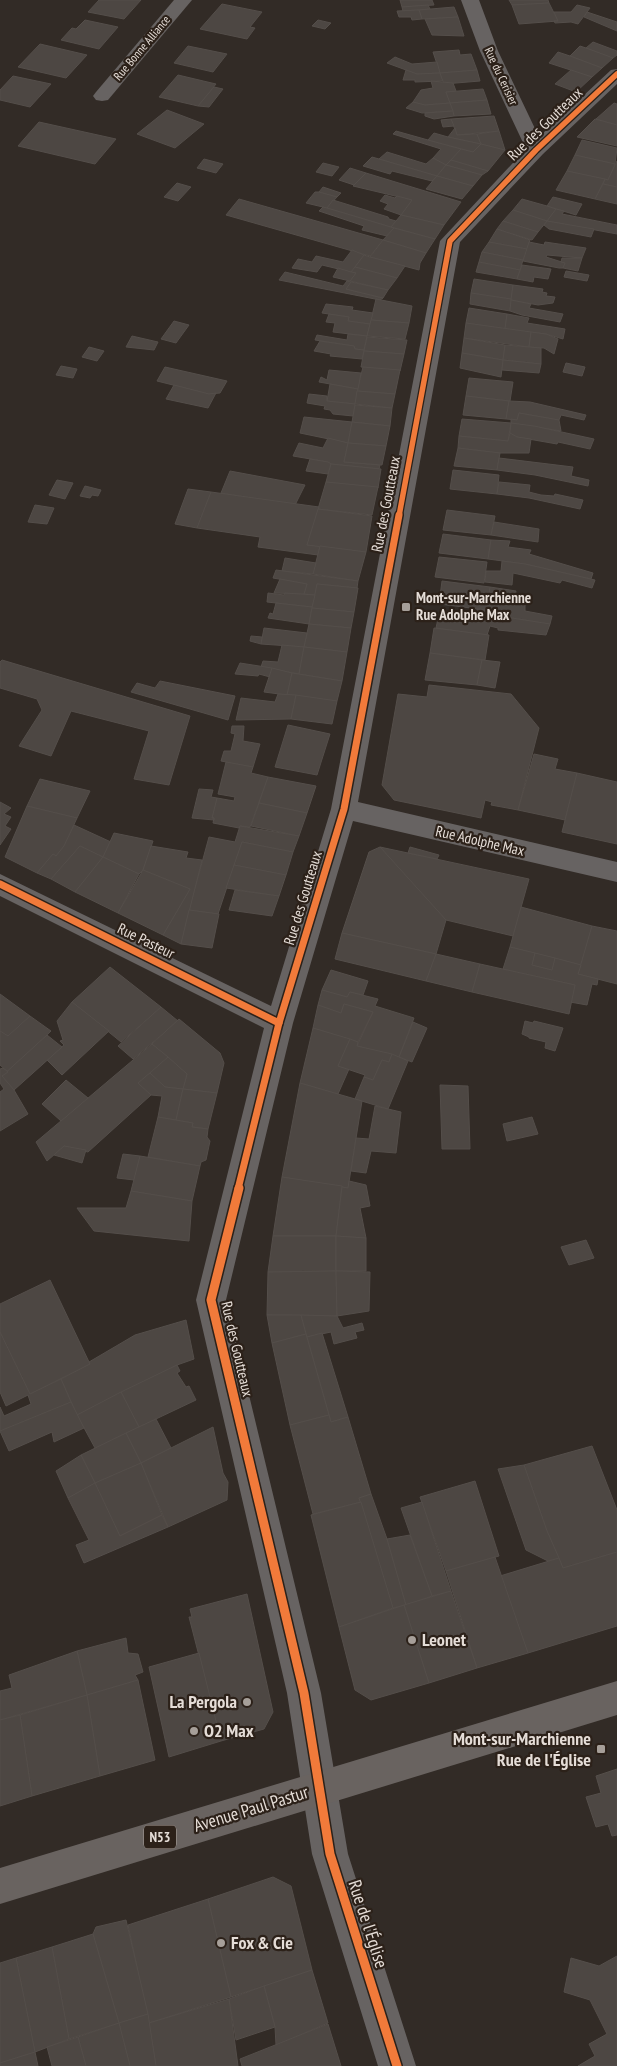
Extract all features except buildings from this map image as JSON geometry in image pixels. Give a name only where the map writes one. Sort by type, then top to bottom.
[{"type":"main road","name":"Avenue Paul Pastur","points":[[0,1886],[617,1698]]},
{"type":"street","name":"Rue Bonne Alliance","points":[[102,96],[183,0]]},
{"type":"street","name":"Rue du Cerisier","points":[[470,0],[489,51],[536,150]]},
{"type":"street","name":"Rue des Goutteaux","points":[[320,1788],[304,1693],[211,1300],[280,1022],[344,809],[450,241],[536,150],[617,74]]},
{"type":"street","name":"Rue Adolphe Max","points":[[344,809],[617,872]]},
{"type":"street","name":"Rue Pasteur","points":[[0,884],[280,1022]]},
{"type":"street","name":"Rue de l'Église","points":[[320,1788],[330,1854],[397,2066]]},
{"type":"cycle path","points":[[397,2066],[330,1854],[304,1693],[211,1300],[279,1023],[344,809],[450,241],[536,150],[617,74]]},
{"type":"cycle path","points":[[0,884],[279,1023]]},
{"type":"place","name":"Mont-sur-Marchienne Rue Adolphe Max","points":[[406,607]]},
{"type":"place","name":"Leonet","points":[[412,1640]]},
{"type":"place","name":"La Pergola","points":[[247,1702]]},
{"type":"place","name":"O2 Max","points":[[194,1731]]},
{"type":"place","name":"Mont-sur-Marchienne Rue de l'Église","points":[[601,1749]]},
{"type":"place","name":"Fox & Cie","points":[[221,1943]]}]
